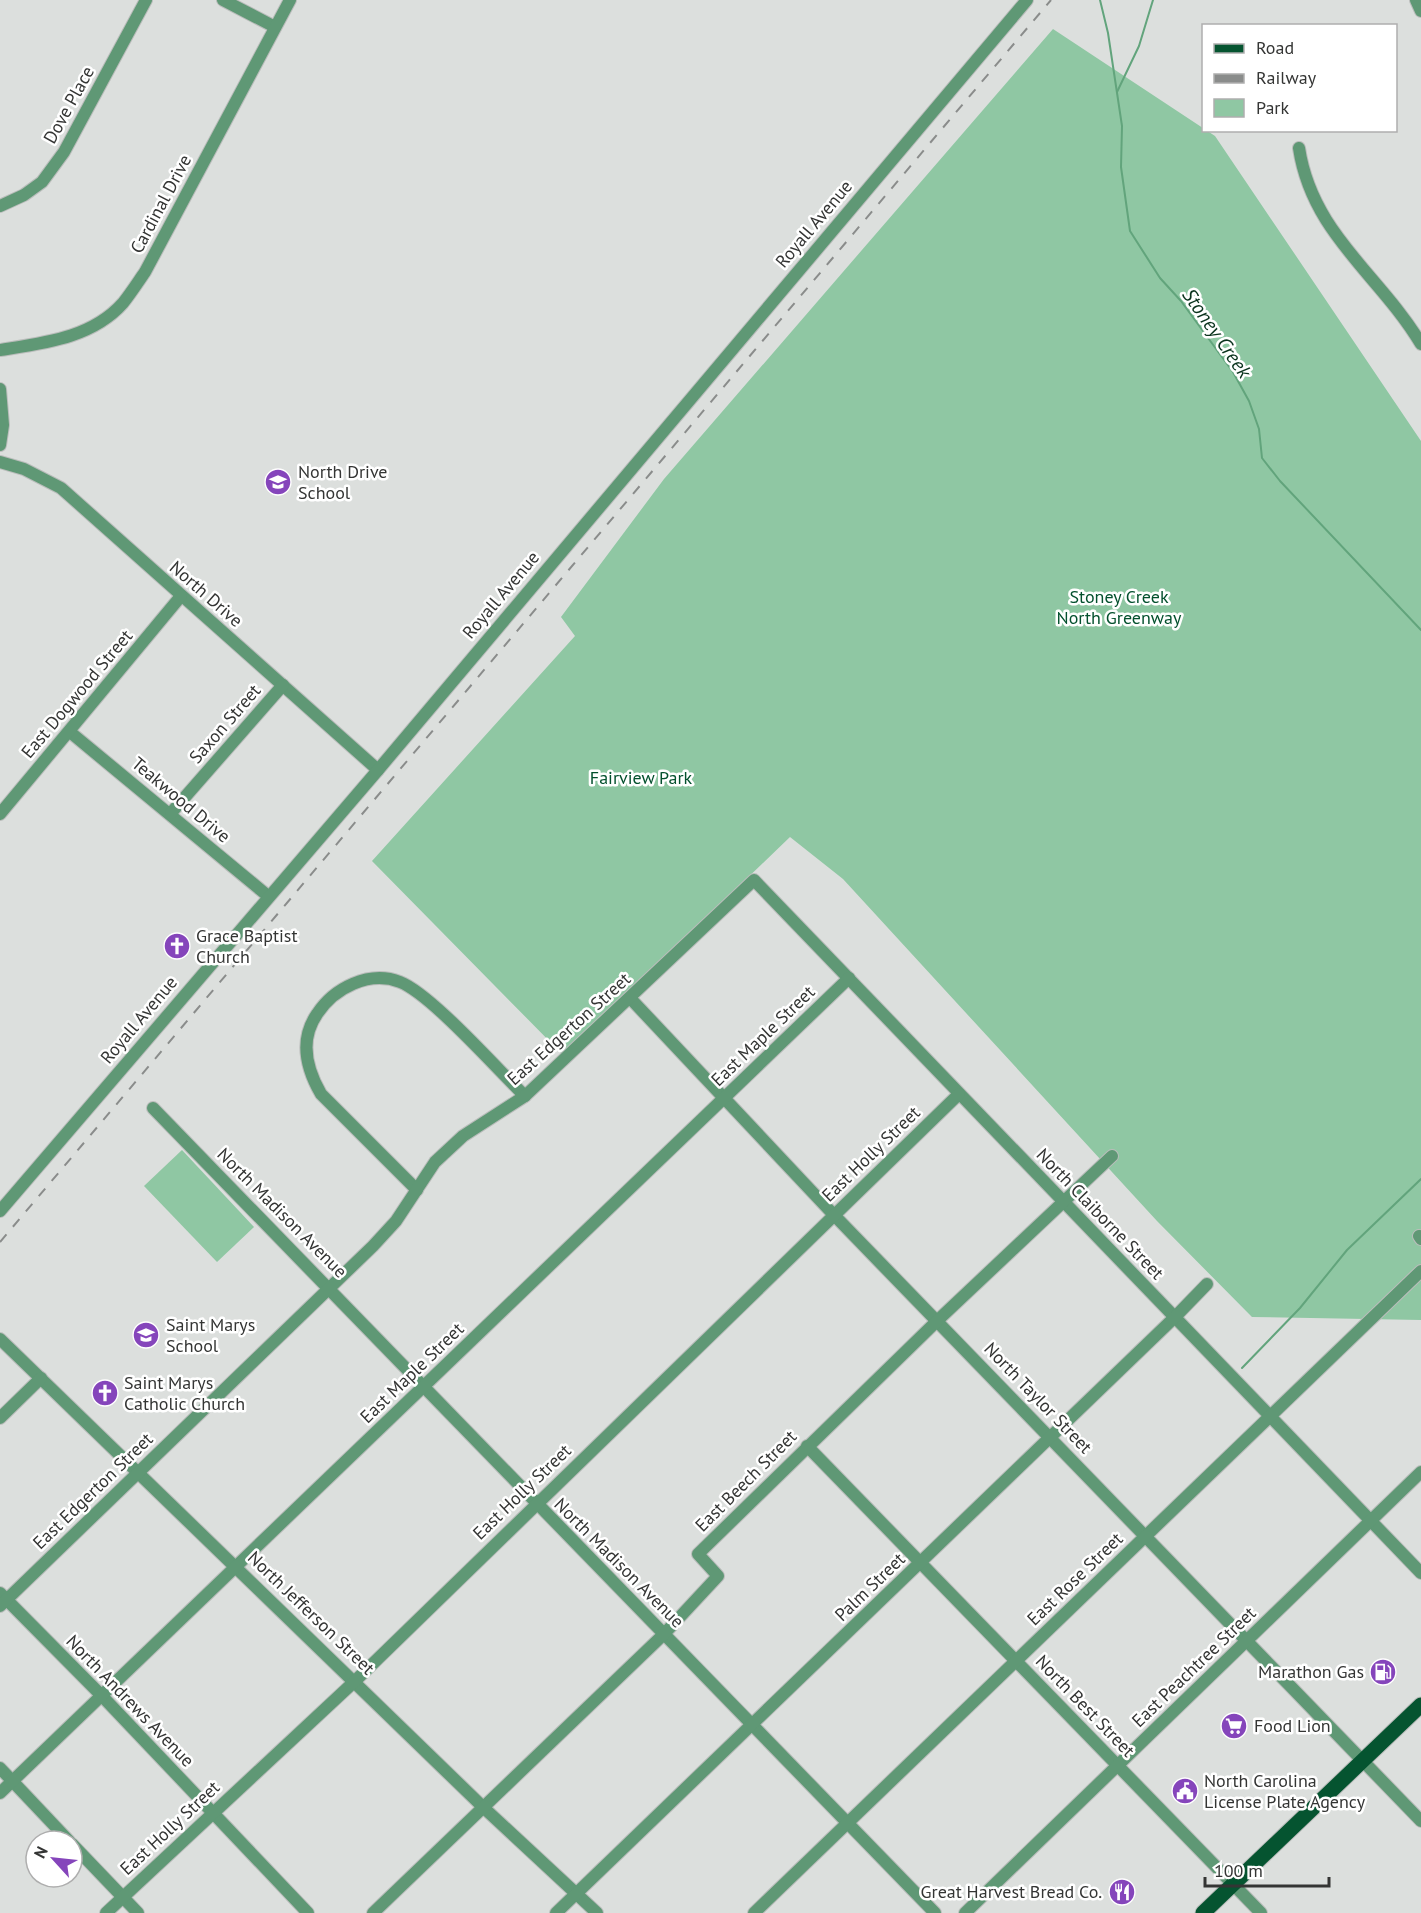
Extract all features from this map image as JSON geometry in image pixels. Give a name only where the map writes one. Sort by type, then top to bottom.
[{"type":"main road","points":[[1203,1913],[1421,1705]]},
{"type":"street","name":"Dove Place","points":[[0,206],[24,195],[42,182],[64,152],[146,0]]},
{"type":"street","points":[[224,0],[275,27]]},
{"type":"street","name":"Cardinal Drive","points":[[0,350],[58,340],[83,332],[107,317],[123,303],[145,272],[290,0]]},
{"type":"street","name":"Royall Avenue","points":[[0,1211],[378,770],[1026,0]]},
{"type":"street","points":[[1416,0],[1421,11]]},
{"type":"street","points":[[1299,148],[1300,160],[1319,210],[1345,250],[1407,321],[1421,344]]},
{"type":"street","points":[[0,389],[3,425],[0,445]]},
{"type":"street","name":"North Drive","points":[[0,462],[24,469],[61,488],[378,770]]},
{"type":"street","name":"East Dogwood Street","points":[[0,814],[181,596]]},
{"type":"street","name":"Saxon Street","points":[[171,813],[283,685]]},
{"type":"street","name":"Teakwood Drive","points":[[70,732],[171,813],[268,896]]},
{"type":"street","name":"North Claiborne Street","points":[[754,880],[1421,1573]]},
{"type":"street","name":"East Edgerton Street","points":[[2,1600],[374,1246],[417,1190],[435,1162],[464,1136],[525,1096],[754,880]]},
{"type":"street","name":"East Maple Street","points":[[0,1793],[849,978]]},
{"type":"street","points":[[417,1190],[321,1094],[310,1075],[305,1052],[308,1026],[322,1005],[344,987],[367,980],[401,982],[437,1010],[525,1096]]},
{"type":"street","name":"North Taylor Street","points":[[630,998],[833,1214],[1249,1640],[1421,1821]]},
{"type":"street","name":"East Holly Street","points":[[106,1913],[355,1681],[959,1094]]},
{"type":"street","name":"North Madison Avenue","points":[[153,1108],[330,1287],[536,1504],[935,1913]]},
{"type":"street","name":"East Beech Street","points":[[373,1913],[664,1634],[718,1576],[698,1554],[938,1320],[1113,1156]]},
{"type":"street","name":"East Rose Street","points":[[754,1913],[1421,1271]]},
{"type":"street","name":"Palm Street","points":[[556,1913],[1051,1438],[1207,1284]]},
{"type":"street","name":"North Jefferson Street","points":[[0,1339],[238,1567],[484,1808],[597,1913]]},
{"type":"street","points":[[0,1418],[41,1378]]},
{"type":"street","name":"North Best Street","points":[[807,1446],[1261,1913]]},
{"type":"street","name":"East Peachtree Street","points":[[965,1913],[1421,1472]]},
{"type":"street","name":"North Andrews Avenue","points":[[2,1600],[102,1696],[308,1913]]},
{"type":"street","points":[[0,1768],[58,1829]]},
{"type":"street","points":[[84,1857],[138,1913]]},
{"type":"green space","name":"Stoney Creek North Greenway","points":[[1053,29],[1202,127],[1202,132],[1209,132],[1215,136],[1421,441],[1421,1320],[1252,1317],[1157,1221],[843,879],[790,837],[563,1055],[372,861],[575,636],[561,617],[664,479]]},
{"type":"green space","points":[[182,1150],[254,1227],[217,1262],[144,1186]]},
{"type":"waterway","name":"Stoney Creek","points":[[1100,0],[1108,33],[1122,126],[1121,167],[1130,231],[1160,278],[1181,301],[1233,372],[1249,401],[1259,429],[1262,458],[1280,481],[1421,630]]},
{"type":"waterway","points":[[1117,92],[1139,46],[1153,0]]},
{"type":"waterway","points":[[1242,1368],[1300,1308],[1347,1250],[1421,1179]]},
{"type":"railway","points":[[0,1242],[1051,0]]},
{"type":"place","name":"North Drive School","points":[[278,482]]},
{"type":"place","name":"Grace Baptist Church","points":[[177,946]]},
{"type":"place","name":"Saint Marys School","points":[[146,1335]]},
{"type":"place","name":"Saint Marys Catholic Church","points":[[105,1393]]},
{"type":"place","name":"Marathon Gas","points":[[1383,1672]]},
{"type":"place","name":"Food Lion","points":[[1234,1726]]},
{"type":"place","name":"North Carolina License Plate Agency","points":[[1185,1791]]},
{"type":"place","name":"Great Harvest Bread Co.","points":[[1122,1892]]},
{"type":"park label","name":"Fairview Park","points":[[641,778]]}]
